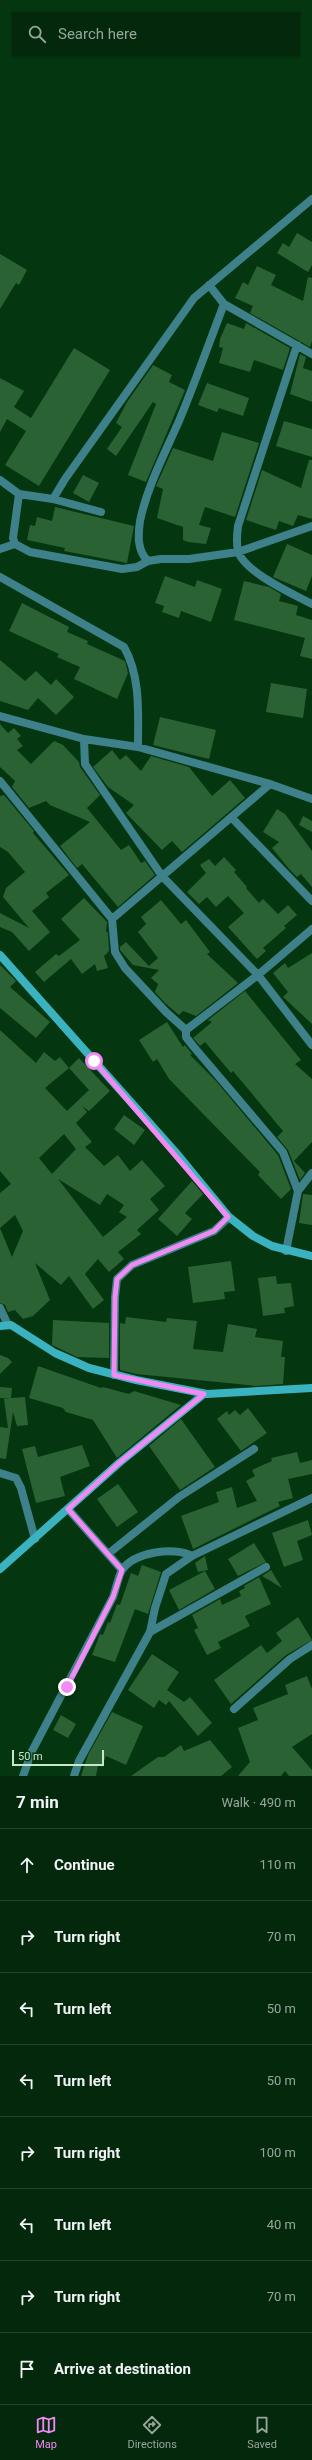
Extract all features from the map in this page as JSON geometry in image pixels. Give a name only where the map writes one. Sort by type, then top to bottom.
[{"type":"street","points":[[53,499],[65,478],[174,323],[194,298],[312,199]]},
{"type":"street","points":[[209,285],[224,304],[312,354]]},
{"type":"street","points":[[148,561],[142,554],[139,546],[140,521],[149,490],[186,403],[224,304]]},
{"type":"street","points":[[297,345],[238,526],[238,552],[256,572],[312,604]]},
{"type":"street","points":[[0,480],[19,494],[53,499],[101,512]]},
{"type":"street","points":[[19,494],[13,538],[15,544],[30,552],[122,569],[137,567],[148,561],[189,559],[238,552],[312,526]]},
{"type":"street","points":[[0,549],[15,544]]},
{"type":"street","points":[[0,577],[124,647],[131,659],[135,678],[138,704],[138,747]]},
{"type":"street","points":[[0,716],[84,739],[138,747],[270,784],[312,799]]},
{"type":"street","points":[[84,739],[85,764],[162,876],[258,975],[312,1045]]},
{"type":"street","points":[[0,782],[112,919],[115,952],[125,968],[166,1012],[186,1030],[186,1037],[192,1046],[283,1152],[298,1191]]},
{"type":"street","points":[[112,919],[270,784]]},
{"type":"street","points":[[232,818],[312,901]]},
{"type":"street","points":[[186,1030],[258,975],[312,929]]},
{"type":"street","points":[[0,955],[178,1155],[228,1217],[253,1236],[286,1251],[312,1256]]},
{"type":"street","points":[[286,1251],[298,1191],[312,1173]]},
{"type":"street","points":[[114,1375],[115,1297],[117,1279],[132,1265],[214,1231],[228,1217]]},
{"type":"street","points":[[0,1308],[4,1326],[54,1354],[89,1368],[114,1375],[204,1394],[312,1388]]},
{"type":"street","points":[[0,1568],[36,1539],[119,1463],[204,1394]]},
{"type":"street","points":[[108,1554],[180,1497],[254,1448]]},
{"type":"street","points":[[0,1473],[16,1478],[21,1488],[36,1539]]},
{"type":"street","points":[[74,1776],[89,1742],[150,1632],[155,1608],[166,1574],[192,1556],[312,1498]]},
{"type":"street","points":[[68,1509],[122,1570]]},
{"type":"street","points":[[24,1776],[32,1751],[113,1597],[122,1570],[130,1562],[157,1552],[184,1552],[192,1556]]},
{"type":"street","points":[[150,1632],[266,1567]]},
{"type":"street","points":[[234,1709],[290,1659],[312,1645]]},
{"type":"building","points":[[297,233],[312,242],[312,265],[308,272],[277,253],[283,243],[289,247]]},
{"type":"building","points":[[0,254],[27,270],[19,285],[16,283],[0,309]]},
{"type":"building","points":[[257,266],[276,275],[271,285],[303,301],[308,277],[312,278],[312,341],[310,347],[250,313],[253,306],[235,298],[243,282],[248,285]]},
{"type":"building","points":[[227,323],[244,329],[246,323],[290,348],[283,370],[254,360],[250,372],[219,363],[223,348],[219,347],[220,339]]},
{"type":"building","points":[[74,348],[110,370],[39,486],[5,465],[26,431],[7,419],[0,432],[0,378],[24,391],[14,407],[31,418]]},
{"type":"building","points":[[300,354],[306,357],[303,368],[312,371],[312,402],[290,394]]},
{"type":"building","points":[[153,365],[172,375],[169,382],[185,390],[146,482],[128,475],[156,404],[153,402],[116,456],[107,449],[122,427],[116,423],[127,402]]},
{"type":"building","points":[[207,383],[249,398],[243,416],[219,408],[217,412],[198,405]]},
{"type":"building","points":[[284,421],[312,429],[312,457],[276,446]]},
{"type":"building","points":[[222,432],[259,443],[235,517],[205,507],[199,525],[211,528],[206,544],[188,542],[183,540],[183,527],[157,518],[163,489],[156,486],[173,448],[213,461]]},
{"type":"building","points":[[309,460],[312,460],[312,519],[298,515],[293,526],[279,521],[276,530],[246,520],[262,470],[301,488]]},
{"type":"building","points":[[83,475],[99,483],[89,502],[73,493]]},
{"type":"building","points":[[55,507],[134,526],[127,563],[64,551],[65,548],[27,540],[30,525],[35,526],[37,517],[52,521]]},
{"type":"building","points":[[287,544],[312,555],[312,576],[306,591],[273,577]]},
{"type":"building","points":[[165,576],[195,587],[197,580],[222,589],[211,622],[181,611],[179,618],[162,612],[164,606],[155,603]]},
{"type":"building","points":[[244,581],[269,587],[281,594],[279,601],[298,606],[296,615],[312,620],[312,659],[300,656],[305,638],[234,620]]},
{"type":"building","points":[[22,603],[69,627],[67,632],[88,641],[87,644],[125,661],[128,673],[117,699],[74,679],[80,667],[57,657],[59,654],[9,631]]},
{"type":"building","points":[[0,660],[25,681],[36,671],[51,685],[56,679],[74,697],[56,715],[38,698],[28,710],[0,701]]},
{"type":"building","points":[[271,683],[307,689],[303,718],[266,712]]},
{"type":"building","points":[[160,717],[216,730],[209,759],[153,745]]},
{"type":"building","points":[[0,724],[8,733],[14,728],[21,736],[17,739],[23,746],[17,750],[31,764],[54,741],[63,745],[79,762],[80,767],[100,795],[87,808],[121,850],[129,845],[141,863],[145,861],[155,875],[118,907],[82,864],[77,868],[60,846],[90,822],[50,805],[46,801],[29,808],[12,787],[15,781],[0,767]]},
{"type":"building","points":[[112,750],[120,760],[126,755],[141,771],[151,756],[189,767],[212,796],[230,780],[245,798],[182,852],[172,841],[162,850],[126,813],[134,805],[108,787],[93,767]]},
{"type":"building","points":[[4,795],[34,831],[33,833],[69,875],[46,893],[49,897],[32,911],[50,932],[29,951],[12,932],[0,927],[0,913],[29,928],[3,897],[6,888],[25,872],[8,852],[0,847],[0,796]]},
{"type":"building","points":[[277,809],[285,814],[312,851],[312,887],[301,874],[297,877],[272,848],[279,842],[263,832]]},
{"type":"building","points":[[303,816],[312,821],[312,832],[299,825]]},
{"type":"building","points":[[224,857],[236,870],[234,872],[259,903],[263,899],[278,914],[288,905],[297,915],[284,926],[286,928],[263,948],[266,951],[257,959],[228,927],[244,913],[228,896],[216,907],[207,897],[199,904],[187,892],[206,873],[200,865],[209,859],[215,866]]},
{"type":"building","points":[[84,898],[107,922],[106,931],[108,933],[109,951],[104,956],[108,968],[97,971],[95,964],[82,974],[71,959],[44,982],[35,972],[56,954],[59,956],[80,940],[61,919]]},
{"type":"building","points":[[161,900],[181,924],[186,920],[210,952],[207,954],[238,983],[196,1016],[183,1011],[179,1015],[165,1003],[155,992],[158,984],[151,978],[159,970],[133,965],[120,950],[120,947],[126,942],[149,966],[158,958],[138,932],[146,924],[141,917]]},
{"type":"building","points":[[312,953],[312,1024],[283,997],[288,992],[273,973],[285,963],[288,968]]},
{"type":"building","points":[[0,965],[16,981],[10,987],[50,1022],[36,1038],[0,1008]]},
{"type":"building","points":[[245,991],[301,1060],[295,1064],[312,1079],[312,1142],[294,1161],[305,1173],[300,1180],[288,1150],[277,1137],[283,1131],[233,1071],[231,1073],[205,1042],[200,1046],[193,1038],[212,1022],[208,1020]]},
{"type":"building","points":[[167,1022],[183,1047],[185,1045],[192,1054],[190,1055],[216,1081],[278,1155],[291,1189],[281,1199],[258,1175],[260,1172],[169,1079],[157,1059],[153,1062],[139,1040]]},
{"type":"building","points":[[0,1030],[36,1063],[44,1052],[55,1061],[60,1057],[69,1068],[79,1058],[110,1091],[89,1111],[82,1106],[87,1112],[76,1123],[92,1142],[85,1147],[104,1166],[118,1155],[130,1171],[142,1160],[165,1186],[150,1199],[159,1210],[137,1230],[141,1234],[118,1252],[124,1259],[109,1272],[98,1259],[85,1274],[104,1300],[93,1309],[69,1276],[61,1285],[35,1263],[50,1300],[33,1316],[23,1319],[15,1310],[8,1312],[5,1305],[0,1303],[0,1228],[0,1193],[11,1184],[0,1171]],"holes":[[[69,1068],[89,1090],[67,1111],[45,1088]],[[64,1134],[76,1149],[52,1174],[39,1158]],[[58,1179],[100,1205],[107,1194],[124,1205],[119,1212],[127,1217],[103,1237]],[[15,1215],[23,1231],[12,1257],[0,1228]]]},
{"type":"building","points":[[124,1115],[145,1130],[134,1145],[114,1129]]},
{"type":"building","points":[[192,1181],[203,1194],[185,1213],[192,1219],[177,1236],[158,1219]]},
{"type":"building","points":[[303,1194],[312,1195],[312,1225],[299,1223]]},
{"type":"building","points":[[231,1261],[235,1291],[224,1292],[225,1299],[193,1303],[188,1267]]},
{"type":"building","points":[[276,1276],[277,1284],[291,1283],[294,1306],[284,1308],[285,1313],[263,1316],[258,1278]]},
{"type":"building","points":[[126,1317],[166,1322],[167,1318],[197,1321],[193,1349],[223,1352],[228,1324],[257,1329],[255,1337],[283,1341],[281,1357],[285,1357],[283,1384],[257,1386],[136,1374],[120,1370],[120,1323],[125,1324]]},
{"type":"building","points":[[53,1320],[109,1323],[109,1358],[77,1357],[52,1345]]},
{"type":"building","points":[[0,1355],[8,1358],[12,1362],[0,1374]]},
{"type":"building","points":[[38,1366],[101,1388],[103,1387],[129,1394],[134,1391],[181,1405],[117,1458],[93,1420],[66,1412],[63,1408],[29,1398]]},
{"type":"building","points":[[0,1387],[12,1388],[11,1398],[25,1397],[28,1425],[17,1426],[13,1412],[6,1459],[0,1458],[0,1427],[8,1428],[4,1399],[10,1399],[0,1398]]},
{"type":"building","points":[[248,1408],[267,1433],[241,1451],[217,1419],[227,1411],[229,1415],[235,1410],[240,1415]]},
{"type":"building","points":[[181,1419],[215,1467],[180,1490],[149,1446]]},
{"type":"building","points":[[82,1445],[90,1466],[60,1477],[65,1496],[36,1503],[22,1449],[35,1446],[38,1457]]},
{"type":"building","points":[[297,1452],[300,1463],[312,1460],[312,1474],[288,1479],[293,1498],[278,1502],[280,1506],[193,1549],[181,1516],[219,1502],[216,1492],[232,1487],[237,1508],[257,1501],[246,1481],[255,1476],[252,1470],[272,1461],[271,1458]]},
{"type":"building","points":[[118,1484],[138,1512],[117,1527],[97,1499]]},
{"type":"building","points":[[308,1520],[312,1535],[297,1541],[303,1560],[284,1567],[272,1533]]},
{"type":"building","points":[[254,1543],[266,1562],[238,1576],[228,1559]]},
{"type":"building","points":[[205,1556],[208,1570],[198,1572],[195,1563]]},
{"type":"building","points":[[142,1565],[161,1572],[148,1614],[135,1609],[115,1662],[92,1655],[100,1634],[103,1635],[108,1622],[110,1623],[117,1604],[120,1605],[131,1573],[138,1576]]},
{"type":"building","points":[[271,1570],[282,1588],[262,1576]]},
{"type":"building","points":[[205,1571],[215,1589],[179,1610],[169,1590]]},
{"type":"building","points":[[259,1577],[271,1604],[245,1616],[250,1626],[218,1642],[221,1648],[207,1655],[194,1630],[198,1628],[192,1615],[220,1599],[222,1605],[241,1596],[239,1591],[245,1588],[244,1586]]},
{"type":"building","points":[[298,1617],[312,1640],[286,1655],[231,1704],[214,1680],[261,1645],[267,1653],[282,1641],[276,1633]]},
{"type":"building","points":[[152,1654],[179,1672],[167,1690],[184,1702],[190,1697],[212,1723],[198,1736],[169,1701],[166,1705],[159,1700],[154,1708],[128,1690]]},
{"type":"building","points":[[307,1676],[312,1689],[312,1734],[292,1747],[312,1770],[312,1776],[289,1776],[285,1771],[281,1776],[238,1776],[250,1762],[238,1728],[258,1720],[253,1708],[288,1694],[285,1685]]},
{"type":"building","points":[[112,1712],[143,1726],[126,1765],[106,1756],[102,1767],[98,1765],[96,1776],[81,1776],[88,1755]]},
{"type":"building","points":[[61,1715],[76,1724],[68,1738],[53,1730]]},
{"type":"building","points":[[210,1740],[232,1767],[221,1776],[131,1776],[158,1757],[164,1757],[181,1745],[184,1751]]},
{"type":"route","points":[[67,1687],[113,1597],[122,1570],[68,1509],[119,1463],[181,1411],[204,1394],[114,1375],[115,1297],[117,1279],[132,1265],[214,1231],[228,1217],[178,1155],[94,1061]]}]
